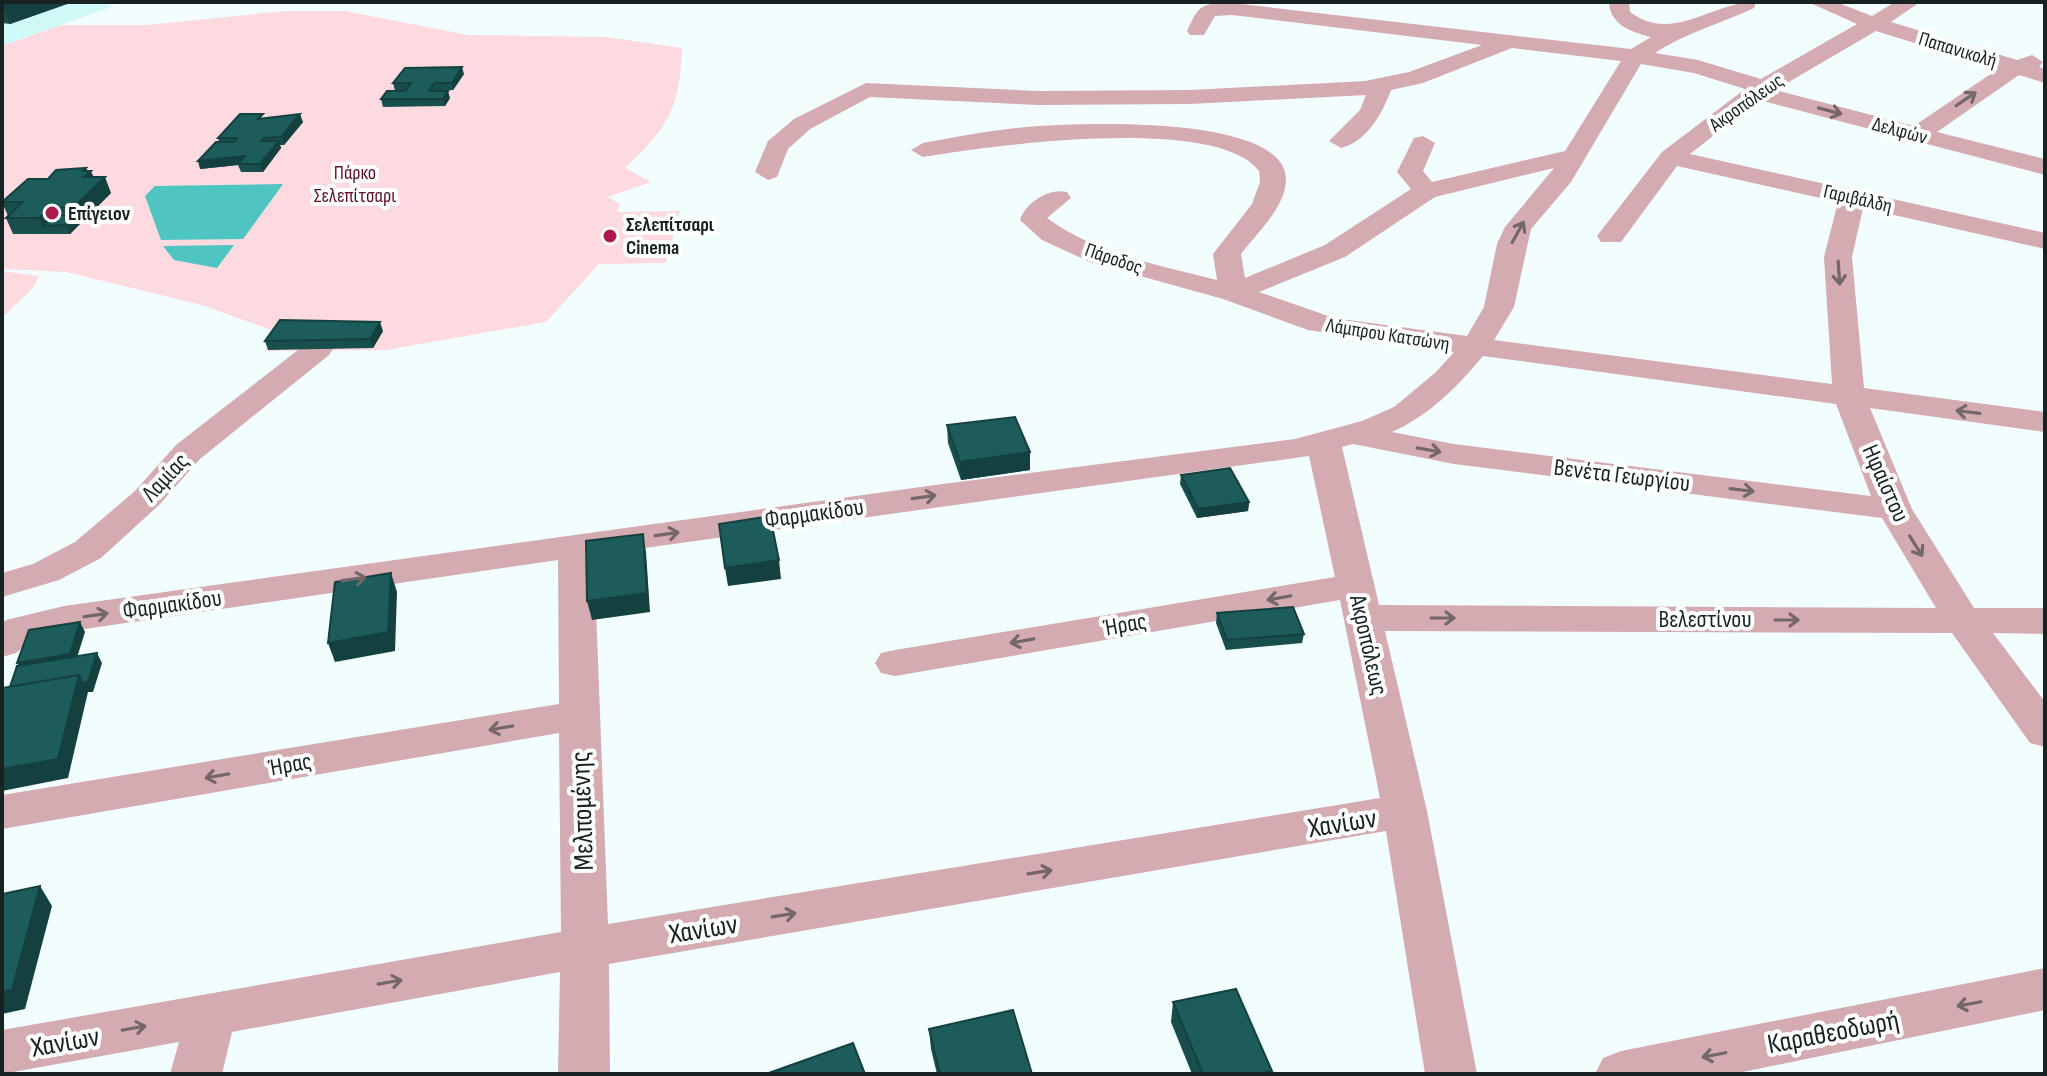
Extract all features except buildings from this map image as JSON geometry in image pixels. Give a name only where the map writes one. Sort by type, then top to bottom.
[{"type":"street","points":[[1619,2],[1620,14],[1630,22],[1671,33]]},
{"type":"street","name":"Παπανικολή","points":[[1818,2],[1870,22],[2045,76]]},
{"type":"street","name":"Ακροπόλεως","points":[[1611,236],[1671,157],[1759,89],[1870,22],[1910,2]]},
{"type":"street","points":[[1338,438],[1405,414],[1446,380],[1475,347],[1499,307],[1508,274],[1511,244],[1518,227],[1558,182],[1635,56],[1671,33],[1695,27],[1747,4]]},
{"type":"street","name":"Δελφών","points":[[1197,31],[1204,13],[1214,9],[1356,8],[1513,40],[1698,67],[1759,89],[2045,167]]},
{"type":"street","points":[[768,172],[777,146],[802,124],[866,90],[1069,98],[1190,97],[1381,86],[1415,78],[1513,40]]},
{"type":"street","points":[[1919,134],[2017,67],[2045,58]]},
{"type":"street","points":[[1341,141],[1371,113],[1381,86]]},
{"type":"street","points":[[923,150],[1025,134],[1077,131],[1190,137],[1258,150],[1268,160],[1273,172],[1270,193],[1263,208],[1227,254],[1233,293],[1335,251],[1426,191],[1574,156]]},
{"type":"street","points":[[1423,143],[1410,172],[1426,191]]},
{"type":"street","name":"Γαριβάλδη","points":[[1671,157],[2045,241]]},
{"type":"street","name":"Ηφαίστου","points":[[1852,197],[1838,257],[1849,397],[1894,509],[1962,620],[2045,732]]},
{"type":"street","name":"Πάροδος","points":[[1058,198],[1035,214],[1033,220],[1045,231],[1111,259],[1233,293]]},
{"type":"street","name":"Λάμπρου Κατσώνη","points":[[1233,293],[1331,327],[2045,422]]},
{"type":"street","name":"Λαμίας","points":[[2,585],[46,572],[88,550],[147,498],[188,452],[318,349]]},
{"type":"street","name":"Ακροπόλεως","points":[[1338,438],[1360,602],[1405,811],[1451,1074]]},
{"type":"street","name":"Βενέτα Γεωργίου","points":[[1338,438],[1894,509]]},
{"type":"street","name":"Φαρμακίδου","points":[[11,637],[64,619],[1338,438]]},
{"type":"street","name":"Μελπομένης","points":[[576,548],[585,948],[584,1074]]},
{"type":"street","name":"Βελεστίνου","points":[[1360,602],[2045,621]]},
{"type":"street","name":"Ήρας","points":[[895,663],[1360,602]]},
{"type":"street","name":"Ήρας","points":[[2,812],[578,715]]},
{"type":"street","name":"Χανίων","points":[[2,1052],[585,948],[1405,811]]},
{"type":"street","name":"Καραθεοδωρή","points":[[1621,1074],[2045,989]]},
{"type":"street","points":[[196,1074],[212,1013]]},
{"type":"shaded area","points":[[2,2],[93,2],[113,6],[2,46]]},
{"type":"green space","name":"Πάρκο Σελεπίτσαρι","points":[[285,11],[345,11],[469,35],[607,37],[682,48],[678,86],[669,116],[652,141],[625,168],[651,182],[608,197],[620,204],[617,212],[680,211],[666,263],[599,264],[546,322],[387,350],[265,351],[274,331],[202,305],[66,272],[2,269],[2,46],[61,25],[146,25]]},
{"type":"green space","points":[[2,271],[39,276],[33,288],[2,318]]},
{"type":"water","points":[[283,184],[243,239],[161,240],[145,196],[155,186]]},
{"type":"water","points":[[234,245],[217,268],[174,260],[163,246]]},
{"type":"place","name":"Επίγειον","points":[[52,213]]},
{"type":"place","name":"Σελεπίτσαρι Cinema","points":[[610,236]]}]
